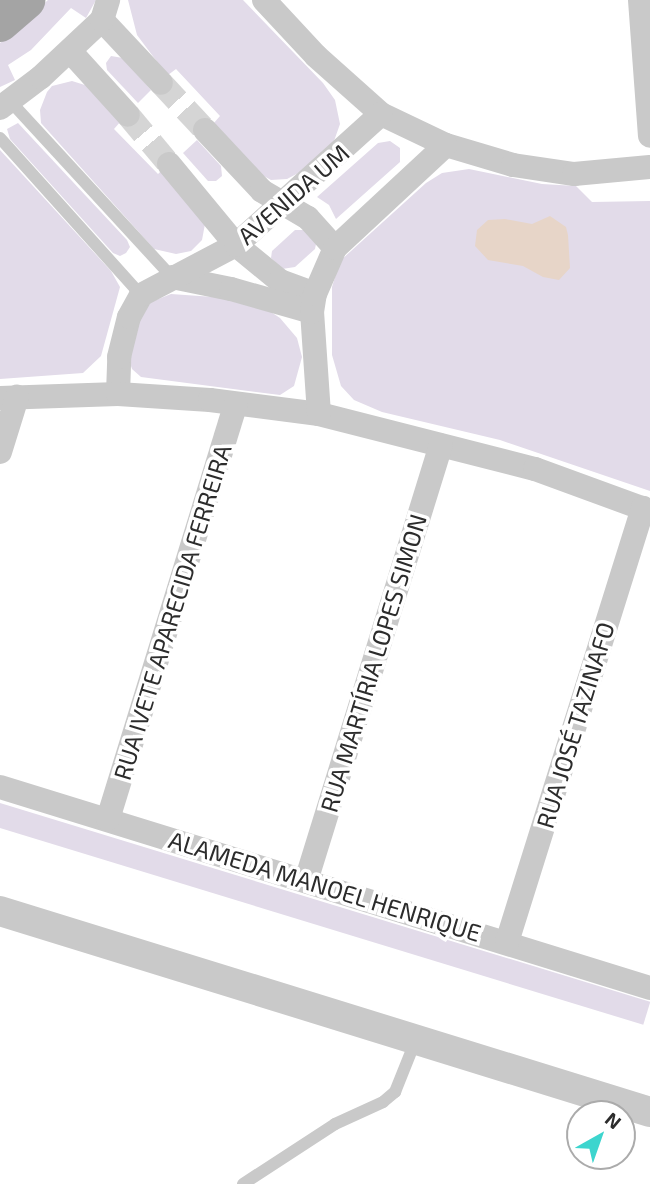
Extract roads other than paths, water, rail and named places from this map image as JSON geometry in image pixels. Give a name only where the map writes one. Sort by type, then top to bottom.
[{"type":"main road","points":[[0,23],[26,0]]},
{"type":"street","points":[[264,0],[316,56],[381,114],[446,145],[513,165],[573,174],[650,167]]},
{"type":"street","points":[[640,0],[650,136]]},
{"type":"street","points":[[5,105],[70,51],[105,10],[161,83]]},
{"type":"street","points":[[70,51],[128,115]]},
{"type":"street","name":"AVENIDA UM","points":[[141,295],[236,245],[381,114]]},
{"type":"street","points":[[205,130],[262,191],[318,225],[335,248]]},
{"type":"street","points":[[319,414],[314,303],[335,248],[446,145]]},
{"type":"street","points":[[169,164],[236,245],[280,281],[314,303]]},
{"type":"street","points":[[172,277],[314,303]]},
{"type":"street","points":[[118,394],[119,357],[129,317],[141,295]]},
{"type":"street","points":[[0,452],[8,397],[118,394],[236,404],[319,414],[441,444],[535,469],[647,510]]},
{"type":"street","name":"RUA IVETE APARECIDA FERREIRA","points":[[108,819],[236,404]]},
{"type":"street","name":"RUA MARTÍRIA LOPES SIMON","points":[[306,881],[441,444]]},
{"type":"street","name":"RUA JOSÉ TAZINAFO","points":[[507,942],[647,510]]},
{"type":"street","name":"ALAMEDA MANOEL HENRIQUE","points":[[0,787],[650,988]]},
{"type":"street","points":[[0,911],[415,1042],[650,1112]]},
{"type":"lane","points":[[5,105],[172,277]]},
{"type":"lane","points":[[0,138],[141,295]]},
{"type":"lane","points":[[243,1184],[335,1124],[383,1102],[395,1092],[415,1042]]},
{"type":"tunnel","points":[[161,83],[205,130]]},
{"type":"tunnel","points":[[128,115],[169,164]]}]
